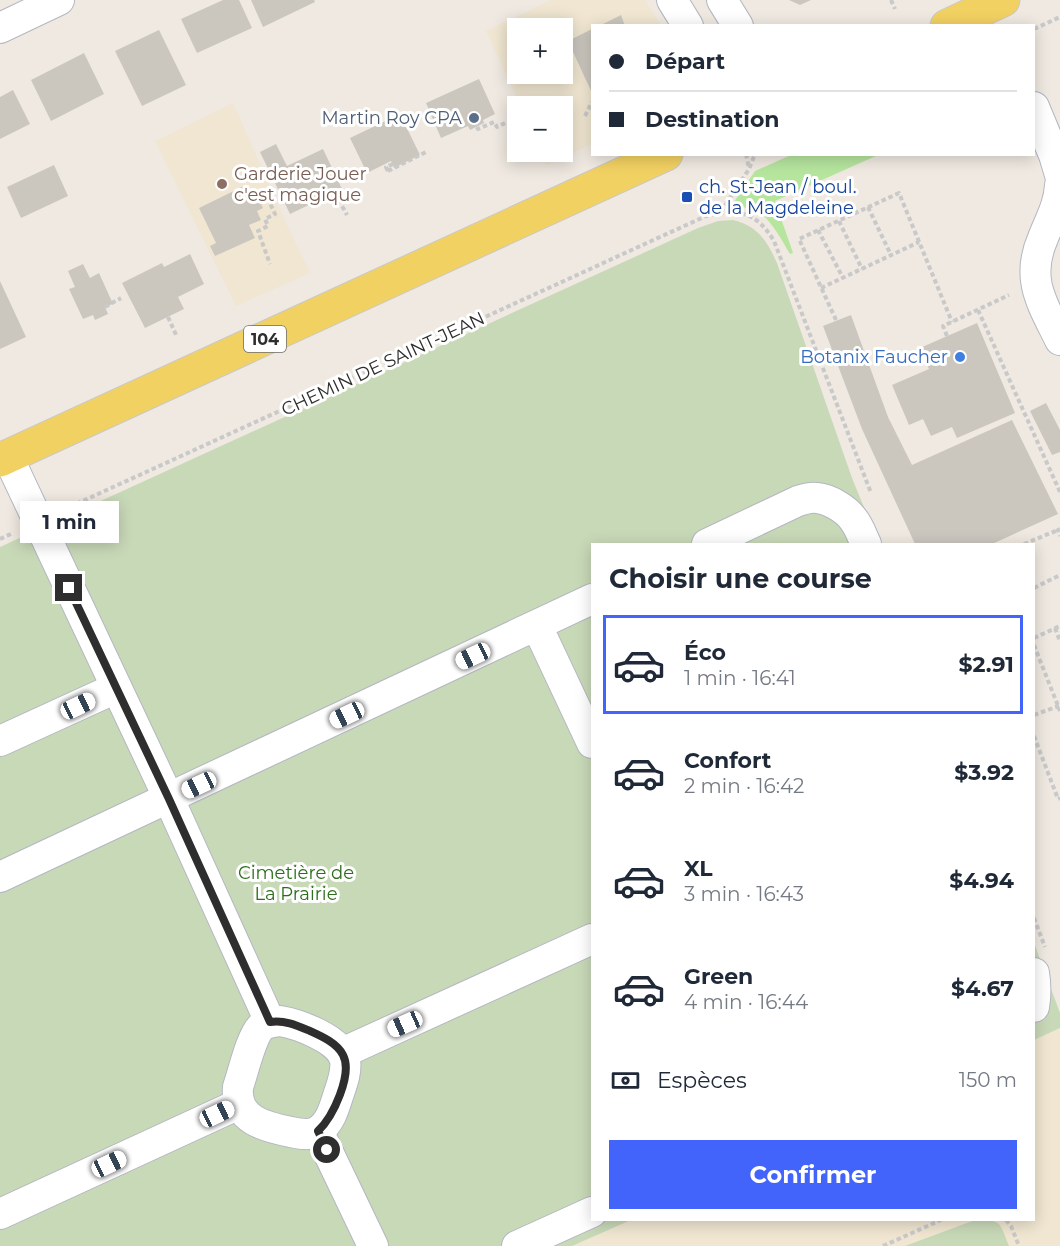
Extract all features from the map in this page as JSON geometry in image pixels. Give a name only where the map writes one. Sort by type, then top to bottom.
[{"type":"main road","points":[[954,24],[996,11]]},
{"type":"main road","name":"104","points":[[4,458],[662,156]]},
{"type":"street","points":[[0,28],[59,0]]},
{"type":"street","points":[[672,0],[687,24]]},
{"type":"street","points":[[722,0],[737,24]]},
{"type":"street","points":[[1035,109],[1054,155],[1060,191],[1039,247],[1034,276],[1041,300],[1060,340]]},
{"type":"street","points":[[4,458],[169,799],[270,1022]]},
{"type":"street","points":[[709,543],[798,501],[817,498],[831,502],[853,518],[866,543]]},
{"type":"street","points":[[0,877],[591,599]]},
{"type":"street","points":[[537,626],[591,741]]},
{"type":"street","points":[[0,741],[116,688]]},
{"type":"street","points":[[342,1053],[591,939]]},
{"type":"street","points":[[1035,978],[1035,1002]]},
{"type":"street","points":[[270,1022],[290,1023],[324,1037],[342,1053],[345,1060],[344,1079],[333,1112],[318,1131],[311,1134],[298,1134],[274,1129],[253,1121],[239,1104],[238,1087],[255,1035],[262,1026],[270,1022]]},
{"type":"street","points":[[0,1214],[239,1104]]},
{"type":"street","points":[[318,1131],[373,1246]]},
{"type":"street","points":[[517,1246],[591,1212]]},
{"type":"path","points":[[891,0],[895,9]]},
{"type":"path","points":[[1035,29],[1060,17]]},
{"type":"path","points":[[585,116],[591,104]]},
{"type":"path","points":[[477,127],[478,129],[494,122],[497,127],[507,122]]},
{"type":"path","points":[[393,164],[386,167],[388,171],[428,151]]},
{"type":"path","points":[[746,156],[749,169]]},
{"type":"path","points":[[720,213],[749,169],[754,156]]},
{"type":"path","points":[[335,193],[347,215]]},
{"type":"path","points":[[836,320],[799,239],[899,193],[952,322]]},
{"type":"path","points":[[260,203],[268,199],[275,214],[264,219],[268,226],[258,231],[270,264]]},
{"type":"path","points":[[868,207],[891,255]]},
{"type":"path","points":[[720,213],[753,217],[767,229],[774,241],[873,501]]},
{"type":"path","name":"CHEMIN DE SAINT-JEAN","points":[[57,513],[706,216],[720,213]]},
{"type":"path","points":[[839,221],[862,269]]},
{"type":"path","points":[[818,230],[843,278]]},
{"type":"path","points":[[821,288],[920,242]]},
{"type":"path","points":[[947,336],[943,326],[1010,294]]},
{"type":"path","points":[[105,307],[121,298]]},
{"type":"path","points":[[978,310],[1060,492]]},
{"type":"path","points":[[168,317],[177,337]]},
{"type":"path","points":[[1026,543],[1059,529],[1060,536]]},
{"type":"path","points":[[1035,588],[1060,575]]},
{"type":"path","points":[[1035,638],[1060,626]]},
{"type":"path","points":[[1055,628],[1060,641]]},
{"type":"path","points":[[1035,648],[1059,708],[1035,715]]},
{"type":"path","points":[[1035,739],[1059,800]]},
{"type":"path","points":[[883,1246],[940,1221]]},
{"type":"path","points":[[1007,1221],[1019,1246]]},
{"type":"shaded area","points":[[551,0],[645,0],[660,24],[591,24],[591,144],[573,153],[573,96],[516,96],[511,84],[573,84],[573,18],[513,18]]},
{"type":"shaded area","points":[[507,21],[507,76],[486,31]]},
{"type":"shaded area","name":"Garderie Jouer c'est magique","points":[[233,103],[310,273],[236,306],[155,141]]},
{"type":"shaded area","points":[[1060,1028],[1060,1246],[572,1246],[629,1221],[1035,1221],[1035,1040]]},
{"type":"green space","points":[[789,156],[876,156],[775,201],[793,253],[790,254],[765,217],[755,210],[732,205],[755,171]]},
{"type":"green space","name":"Cimetière de La Prairie","points":[[733,220],[755,230],[761,235],[777,263],[852,478],[879,543],[591,543],[591,1221],[629,1221],[572,1246],[0,1246],[0,547],[698,228],[718,221]]},
{"type":"green space","points":[[1035,946],[1060,1013],[1060,1028],[1035,1040]]},
{"type":"green space","points":[[972,1221],[990,1221],[1001,1227],[1009,1246],[905,1246]]},
{"type":"building","points":[[223,0],[239,0],[252,28],[197,53],[181,19]]},
{"type":"building","points":[[251,0],[314,0],[315,2],[263,27]]},
{"type":"building","points":[[789,0],[811,0],[800,5]]},
{"type":"building","points":[[621,15],[624,24],[603,24]]},
{"type":"building","points":[[159,30],[186,85],[142,106],[115,51]]},
{"type":"building","points":[[591,30],[591,91],[573,52],[573,38]]},
{"type":"building","points":[[84,53],[104,94],[51,121],[31,80]]},
{"type":"building","points":[[479,79],[495,114],[470,130],[468,126],[441,138],[426,103]]},
{"type":"building","points":[[13,90],[30,124],[0,139],[0,97]]},
{"type":"building","points":[[400,114],[420,155],[394,168],[391,161],[367,173],[350,138]]},
{"type":"building","points":[[276,144],[287,166],[323,149],[342,189],[290,214],[260,152]]},
{"type":"building","points":[[54,165],[68,196],[21,218],[7,187]]},
{"type":"building","points":[[246,185],[253,199],[257,197],[263,208],[257,211],[261,220],[249,225],[255,238],[215,256],[210,246],[216,243],[199,208]]},
{"type":"building","points":[[190,254],[204,284],[178,297],[184,309],[145,328],[122,283],[162,263],[164,267]]},
{"type":"building","points":[[83,264],[90,278],[99,273],[113,304],[105,307],[108,314],[95,320],[93,315],[83,319],[69,289],[75,287],[68,271]]},
{"type":"building","points":[[0,281],[26,337],[0,349]]},
{"type":"building","points":[[851,315],[888,417],[912,465],[1012,420],[1058,514],[994,543],[915,543],[862,429],[823,326]]},
{"type":"building","points":[[977,323],[1015,413],[957,438],[952,427],[931,436],[923,419],[909,425],[892,385],[929,369],[920,348]]},
{"type":"building","points":[[1046,403],[1060,430],[1060,452],[1052,455],[1030,411]]},
{"type":"place","name":"Martin Roy CPA","points":[[474,118]]},
{"type":"place","name":"Garderie Jouer c'est magique","points":[[222,184]]},
{"type":"place","name":"ch. St-Jean / boul. de la Magdeleine","points":[[687,197]]},
{"type":"place","name":"Botanix Faucher","points":[[960,357]]},
{"type":"route","points":[[69,588],[169,799],[270,1022],[290,1023],[324,1037],[342,1053],[345,1060],[344,1079],[333,1112],[318,1131],[327,1150]]}]
